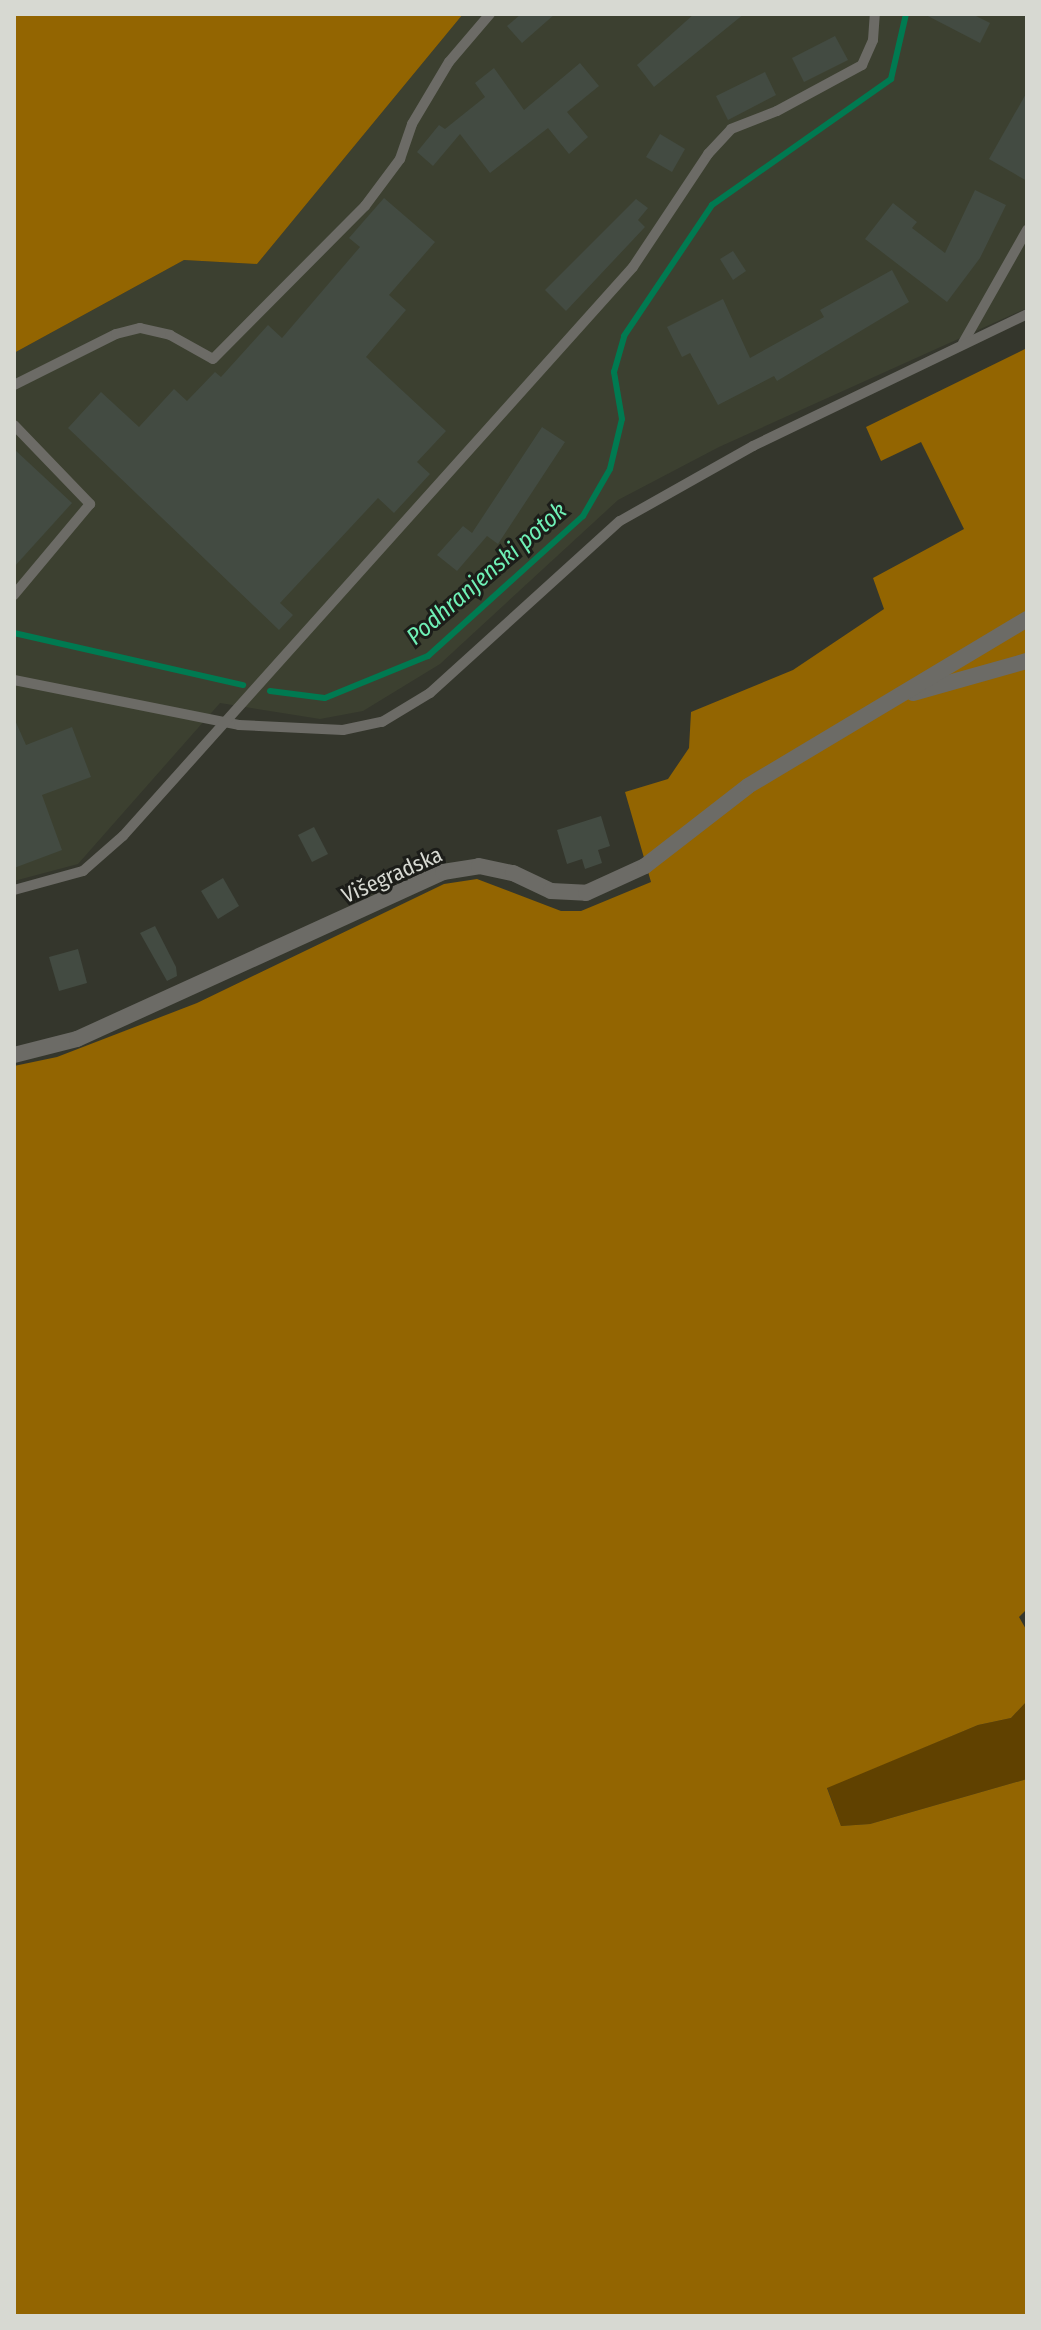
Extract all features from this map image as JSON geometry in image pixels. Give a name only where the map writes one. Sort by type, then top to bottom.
[{"type":"street","points":[[896,698],[1027,619]]},
{"type":"street","points":[[896,698],[1027,661]]},
{"type":"street","name":"Višegradska","points":[[14,1055],[77,1039],[443,872],[479,866],[513,873],[551,891],[586,893],[645,866],[748,786],[896,698]]},
{"type":"lane","points":[[14,385],[116,334],[140,328],[170,335],[213,359],[365,206],[400,159],[412,124],[449,62],[490,14]]},
{"type":"lane","points":[[14,890],[83,871],[123,836],[633,267],[708,154],[731,129],[862,65],[873,40],[875,14]]},
{"type":"lane","points":[[963,344],[1027,230]]},
{"type":"lane","points":[[14,680],[224,720],[343,730],[382,722],[430,693],[620,521],[753,446],[1027,314]]},
{"type":"lane","points":[[14,425],[90,504],[14,595]]},
{"type":"shaded area","points":[[14,14],[463,14],[257,264],[184,260],[14,353]]},
{"type":"shaded area","points":[[463,14],[1027,14],[1027,308],[719,447],[618,500],[440,664],[363,711],[320,719],[220,703],[78,864],[14,881],[14,353],[184,260],[257,264]]},
{"type":"shaded area","points":[[1027,348],[1027,1609],[1019,1617],[1027,1631],[1027,1701],[1011,1718],[978,1725],[827,1788],[841,1826],[870,1824],[1027,1779],[1027,2316],[14,2316],[14,1066],[57,1057],[197,1003],[444,884],[477,879],[561,911],[581,911],[651,882],[625,792],[668,779],[689,748],[691,712],[793,670],[884,609],[873,578],[964,529],[921,442],[881,461],[866,427]]},
{"type":"shaded area","points":[[1027,1701],[1027,1779],[870,1824],[841,1826],[827,1787],[978,1725],[1011,1718]]},
{"type":"building","points":[[521,14],[555,14],[522,43],[507,26]]},
{"type":"building","points":[[694,14],[744,14],[654,87],[637,65]]},
{"type":"building","points":[[924,14],[972,14],[990,23],[980,43]]},
{"type":"building","points":[[835,36],[848,60],[804,82],[792,58]]},
{"type":"building","points":[[580,63],[599,86],[567,112],[588,137],[569,154],[548,128],[490,173],[460,134],[433,166],[417,152],[439,125],[445,129],[485,97],[475,83],[494,68],[524,110]]},
{"type":"building","points":[[765,72],[776,95],[728,120],[716,96]]},
{"type":"building","points":[[1027,92],[1027,181],[989,159]]},
{"type":"building","points":[[660,134],[685,149],[672,172],[646,157]]},
{"type":"building","points":[[975,190],[1006,205],[980,258],[947,302],[865,239],[893,203],[917,222],[912,228],[945,253]]},
{"type":"building","points":[[384,198],[435,242],[389,295],[406,310],[366,357],[446,431],[417,462],[430,474],[394,513],[378,498],[280,603],[293,615],[279,630],[68,428],[101,392],[139,427],[174,389],[187,401],[215,372],[221,377],[268,325],[282,338],[360,247],[349,238]]},
{"type":"building","points":[[636,199],[648,208],[638,220],[645,227],[566,311],[545,290]]},
{"type":"building","points":[[733,251],[746,271],[733,280],[720,259]]},
{"type":"building","points":[[892,270],[909,302],[777,381],[774,376],[718,405],[690,353],[682,357],[667,327],[723,299],[750,358],[824,317],[820,310]]},
{"type":"building","points":[[542,427],[565,442],[498,544],[487,536],[457,571],[437,555],[463,526],[472,533]]},
{"type":"building","points":[[14,449],[72,503],[14,567]]},
{"type":"building","points":[[14,718],[26,745],[72,727],[91,777],[42,795],[62,850],[14,868]]},
{"type":"building","points":[[601,816],[610,846],[598,850],[602,863],[585,869],[582,859],[567,864],[557,830]]},
{"type":"building","points":[[314,827],[328,854],[312,862],[298,835]]},
{"type":"building","points":[[223,878],[239,906],[218,919],[201,891]]},
{"type":"building","points":[[155,926],[176,967],[177,976],[167,981],[140,933]]},
{"type":"building","points":[[78,949],[87,983],[59,991],[49,957]]},
{"type":"waterway","name":"Podhranjenski potok","points":[[270,691],[325,698],[428,656],[583,516],[610,469],[622,419],[614,372],[624,336],[712,205],[891,79],[906,14]]},
{"type":"waterway","name":"Podhranjenski potok","points":[[14,633],[243,685]]}]
